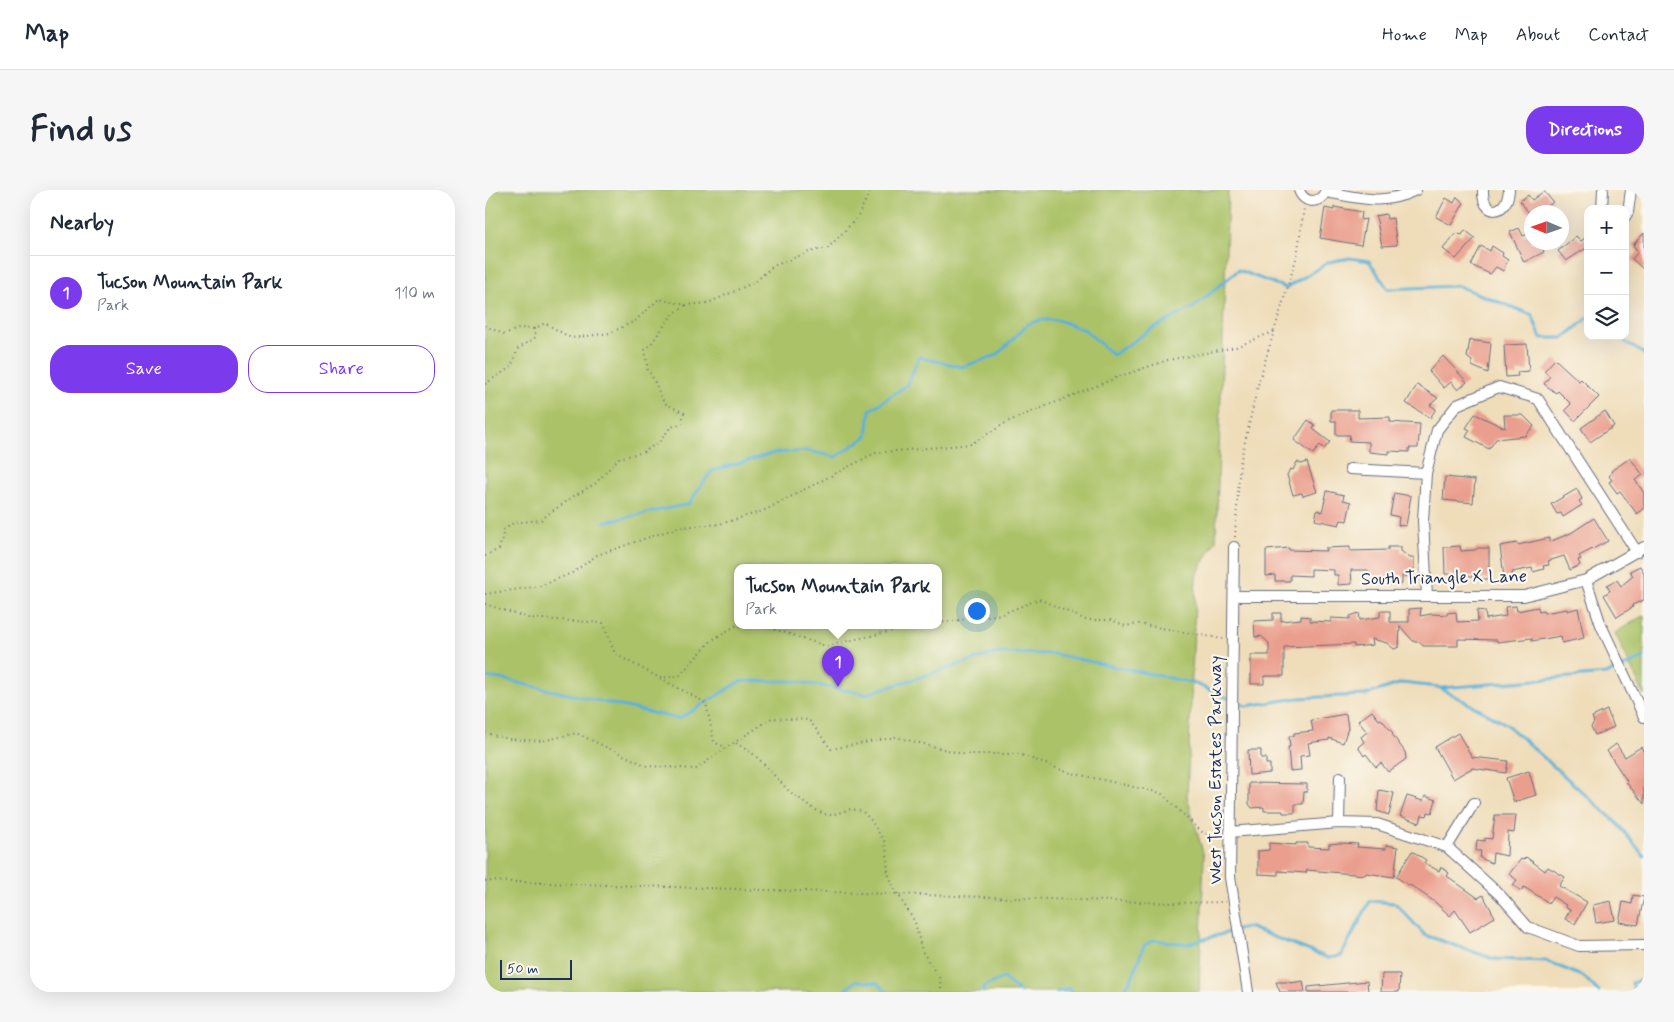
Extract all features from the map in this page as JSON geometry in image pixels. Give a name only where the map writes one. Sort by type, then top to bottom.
[{"type":"street","points":[[1299,190],[1300,194],[1311,202],[1324,196],[1326,191],[1372,200],[1389,199],[1416,190]]},
{"type":"street","points":[[1483,190],[1484,203],[1487,208],[1493,210],[1503,207],[1509,190]]},
{"type":"street","points":[[1602,205],[1603,190]]},
{"type":"street","points":[[1629,205],[1631,190]]},
{"type":"street","points":[[1427,596],[1423,521],[1426,473],[1437,430],[1457,405],[1499,387],[1537,399],[1640,549]]},
{"type":"street","points":[[1350,469],[1426,473]]},
{"type":"street","name":"West Tucson Estates Parkway","points":[[1234,546],[1230,877],[1248,992]]},
{"type":"street","name":"South Triangle X Lane","points":[[1234,596],[1524,596],[1586,580],[1640,549]]},
{"type":"street","points":[[1586,580],[1601,625],[1644,717]]},
{"type":"street","points":[[1339,823],[1340,776]]},
{"type":"street","points":[[1447,847],[1474,803]]},
{"type":"street","points":[[1230,836],[1339,823],[1377,824],[1447,847],[1500,895],[1528,926],[1579,946],[1644,945]]},
{"type":"path","points":[[485,326],[504,334],[521,328],[534,329],[545,324],[571,338],[610,333],[635,321],[659,300],[686,305],[707,304],[755,282],[773,266],[809,252],[828,248],[857,218],[868,195],[873,190]]},
{"type":"path","points":[[1234,546],[1240,463],[1259,381],[1297,256],[1305,199]]},
{"type":"path","points":[[485,556],[499,549],[505,530],[513,523],[541,520],[552,510],[595,484],[619,458],[644,452],[660,441],[671,427],[682,422],[684,413],[664,403],[651,374],[647,372],[645,350],[672,315],[686,305]]},
{"type":"path","points":[[485,384],[511,367],[518,350],[536,337],[534,329]]},
{"type":"path","points":[[485,594],[540,586],[572,573],[597,556],[679,527],[720,524],[763,511],[875,453],[971,444],[1009,421],[1121,376],[1168,360],[1236,347],[1275,331]]},
{"type":"path","points":[[942,622],[1002,614],[1039,599],[1087,620],[1111,620],[1125,626],[1139,624],[1233,640]]},
{"type":"path","points":[[485,604],[528,618],[603,623],[615,654],[707,703],[714,742],[726,748]]},
{"type":"path","points":[[657,678],[679,676],[712,640],[734,627]]},
{"type":"path","points":[[773,629],[826,646],[902,629]]},
{"type":"path","points":[[485,733],[508,739],[543,741],[576,733],[647,766],[696,769],[772,718],[809,720],[831,749],[896,737],[963,754],[1019,754],[1067,772],[1161,793],[1203,833],[1230,836]]},
{"type":"path","points":[[735,742],[756,756],[789,791],[814,809],[831,815],[851,809],[862,811],[870,819],[884,840],[888,873],[894,888],[915,922],[922,951],[939,978],[941,992]]},
{"type":"path","points":[[485,881],[1174,903],[1234,902]]},
{"type":"green space","points":[[485,190],[1228,190],[1216,540],[1196,576],[1187,797],[1204,856],[1199,992],[485,992]]},
{"type":"green space","points":[[1644,615],[1644,695],[1615,633]]},
{"type":"building","points":[[1544,191],[1553,202],[1549,205],[1524,206],[1520,201],[1528,195],[1532,200]]},
{"type":"building","points":[[1457,197],[1464,203],[1451,225],[1436,217],[1446,198],[1454,203]]},
{"type":"building","points":[[1334,207],[1362,212],[1361,220],[1366,219],[1361,245],[1320,238],[1325,208],[1334,210]]},
{"type":"building","points":[[1386,214],[1387,219],[1393,218],[1397,245],[1382,246],[1376,216]]},
{"type":"building","points":[[1519,228],[1524,236],[1524,250],[1543,250],[1544,252],[1524,262],[1510,232]]},
{"type":"building","points":[[1465,230],[1475,238],[1456,259],[1443,249],[1456,233],[1462,235]]},
{"type":"building","points":[[1644,233],[1644,270],[1632,259],[1638,252],[1633,245]]},
{"type":"building","points":[[1576,236],[1581,241],[1584,239],[1584,250],[1566,261],[1558,251],[1569,250],[1569,242]]},
{"type":"building","points":[[1481,246],[1490,251],[1492,246],[1503,253],[1502,256],[1508,260],[1503,271],[1496,267],[1490,274],[1471,265]]},
{"type":"building","points":[[1470,340],[1491,343],[1488,373],[1472,366],[1472,361],[1467,357]]},
{"type":"building","points":[[1527,344],[1529,371],[1517,372],[1518,376],[1506,377],[1504,345]]},
{"type":"building","points":[[1443,356],[1467,382],[1458,390],[1451,382],[1444,388],[1429,371]]},
{"type":"building","points":[[1555,359],[1579,381],[1581,379],[1599,397],[1575,421],[1565,410],[1571,404],[1558,391],[1556,393],[1544,384],[1550,376],[1544,371]]},
{"type":"building","points":[[1417,385],[1438,398],[1430,405],[1436,409],[1430,418],[1406,403]]},
{"type":"building","points":[[1331,410],[1358,410],[1358,418],[1390,417],[1390,422],[1420,424],[1418,448],[1409,448],[1409,452],[1389,451],[1389,454],[1369,452],[1369,442],[1349,441],[1350,435],[1336,435],[1336,421],[1331,421]]},
{"type":"building","points":[[1605,411],[1614,426],[1590,442],[1581,428]]},
{"type":"building","points":[[1475,414],[1505,428],[1504,415],[1523,415],[1534,426],[1525,436],[1496,439],[1489,449],[1466,437],[1470,430],[1466,428]]},
{"type":"building","points":[[1308,420],[1315,425],[1313,429],[1330,442],[1324,449],[1320,445],[1313,454],[1294,440]]},
{"type":"building","points":[[1630,458],[1643,475],[1635,480],[1644,493],[1644,509],[1637,514],[1620,491],[1617,493],[1609,482],[1612,480],[1609,476],[1612,473],[1611,471]]},
{"type":"building","points":[[1297,462],[1302,464],[1307,462],[1317,492],[1303,496],[1302,493],[1293,495],[1287,475],[1290,469],[1293,470]]},
{"type":"building","points":[[1445,477],[1475,480],[1473,503],[1443,500]]},
{"type":"building","points":[[1577,489],[1582,499],[1579,501],[1582,505],[1563,517],[1561,513],[1557,514],[1551,504]]},
{"type":"building","points":[[1327,491],[1344,495],[1343,500],[1351,502],[1347,521],[1341,520],[1339,525],[1315,520],[1317,510],[1322,512]]},
{"type":"building","points":[[1394,493],[1411,496],[1406,526],[1398,525],[1399,517],[1390,515]]},
{"type":"building","points":[[1594,518],[1608,541],[1579,556],[1581,559],[1578,560],[1580,565],[1570,570],[1564,556],[1548,561],[1549,565],[1543,566],[1544,569],[1533,572],[1532,568],[1512,572],[1513,577],[1504,577],[1500,546],[1517,543],[1518,545],[1549,538],[1549,542],[1571,533]]},
{"type":"building","points":[[1460,546],[1461,551],[1489,548],[1489,579],[1479,579],[1479,576],[1462,576],[1462,579],[1452,579],[1452,574],[1445,574],[1444,547]]},
{"type":"building","points":[[1350,547],[1350,551],[1388,550],[1388,547],[1401,547],[1401,551],[1410,558],[1414,558],[1414,576],[1402,576],[1402,584],[1371,584],[1371,573],[1368,573],[1368,570],[1351,570],[1352,584],[1338,585],[1338,575],[1334,575],[1334,570],[1311,569],[1311,576],[1290,575],[1290,581],[1275,581],[1275,575],[1266,576],[1266,550],[1289,548],[1289,550],[1326,551],[1325,548]]},
{"type":"building","points":[[1640,566],[1644,573],[1644,600],[1632,605],[1633,607],[1617,617],[1604,595],[1610,591],[1607,585],[1617,580],[1621,586],[1633,576],[1630,571]]},
{"type":"building","points":[[1516,606],[1517,611],[1538,607],[1539,612],[1543,611],[1544,613],[1578,608],[1584,638],[1562,643],[1561,636],[1532,641],[1532,638],[1497,642],[1497,640],[1458,639],[1458,646],[1423,646],[1420,642],[1412,640],[1400,626],[1399,647],[1394,649],[1387,643],[1372,639],[1373,645],[1354,647],[1354,644],[1284,647],[1284,676],[1264,676],[1264,684],[1251,684],[1251,655],[1269,655],[1269,643],[1261,636],[1255,637],[1254,621],[1273,620],[1273,613],[1281,613],[1281,621],[1301,619],[1301,616],[1310,617],[1310,621],[1331,622],[1331,618],[1350,619],[1350,616],[1359,613],[1360,620],[1380,617],[1380,611],[1390,611],[1390,622],[1409,622],[1409,609],[1421,608],[1420,616],[1431,614],[1447,615],[1447,613],[1456,612],[1457,622],[1478,621],[1477,610],[1485,611],[1486,619],[1506,616],[1505,607]]},
{"type":"building","points":[[1607,710],[1614,727],[1595,735],[1591,727],[1594,722],[1592,717]]},
{"type":"building","points":[[1372,711],[1393,733],[1405,752],[1406,759],[1388,772],[1381,763],[1376,767],[1366,754],[1364,756],[1358,747],[1364,742],[1361,737],[1367,732],[1358,721]]},
{"type":"building","points":[[1346,714],[1348,728],[1343,743],[1329,738],[1329,740],[1308,743],[1310,755],[1300,756],[1301,770],[1290,771],[1289,736],[1294,736],[1294,733],[1313,731],[1311,720]]},
{"type":"building","points":[[1458,733],[1472,757],[1508,761],[1506,773],[1472,768],[1453,779],[1435,747]]},
{"type":"building","points":[[1616,744],[1625,757],[1641,747],[1644,752],[1644,804],[1626,782],[1607,751]]},
{"type":"building","points":[[1248,750],[1261,750],[1261,758],[1266,758],[1266,764],[1270,764],[1270,773],[1249,775]]},
{"type":"building","points":[[1529,771],[1536,795],[1514,802],[1506,778]]},
{"type":"building","points":[[1249,783],[1307,784],[1307,792],[1304,792],[1303,804],[1295,804],[1295,813],[1264,811],[1264,807],[1252,808],[1249,804]]},
{"type":"building","points":[[1379,790],[1394,793],[1389,815],[1377,811]]},
{"type":"building","points":[[1407,796],[1423,801],[1425,796],[1436,800],[1432,813],[1428,812],[1427,816],[1422,815],[1420,823],[1400,816]]},
{"type":"building","points":[[1495,815],[1516,815],[1514,833],[1508,832],[1507,856],[1493,853],[1492,863],[1480,858],[1481,851],[1476,851],[1477,840],[1485,841],[1485,838],[1492,839]]},
{"type":"building","points":[[1269,843],[1296,845],[1296,843],[1308,843],[1308,847],[1329,848],[1329,844],[1340,843],[1358,844],[1357,847],[1386,849],[1386,845],[1398,847],[1394,877],[1366,873],[1365,875],[1307,870],[1306,873],[1278,871],[1278,875],[1258,874],[1258,851],[1269,850]]},
{"type":"building","points":[[1412,851],[1426,860],[1424,863],[1439,871],[1441,867],[1449,873],[1447,876],[1478,898],[1483,895],[1495,917],[1470,932],[1455,910],[1450,916],[1435,902],[1396,877]]},
{"type":"building","points":[[1526,857],[1545,871],[1548,867],[1565,877],[1559,886],[1587,902],[1575,924],[1565,919],[1570,910],[1565,907],[1566,905],[1553,897],[1549,903],[1524,887],[1521,891],[1513,885],[1517,880],[1509,874],[1521,859],[1523,860]]},
{"type":"building","points":[[1633,895],[1644,897],[1638,925],[1619,922],[1623,902],[1632,904]]},
{"type":"building","points":[[1611,901],[1615,920],[1596,923],[1593,905]]},
{"type":"building","points":[[1382,974],[1400,974],[1399,992],[1381,992]]},
{"type":"building","points":[[1303,981],[1305,992],[1280,992],[1276,982],[1290,983]]},
{"type":"building","points":[[1367,981],[1368,992],[1308,992],[1308,987]]},
{"type":"waterway","points":[[604,522],[689,504],[712,471],[774,453],[809,451],[836,457],[867,436],[870,410],[907,385],[919,357],[962,367],[997,355],[1028,324],[1040,320],[1058,320],[1085,330],[1113,355],[1150,330],[1194,307],[1238,270],[1286,288],[1329,262],[1350,258],[1369,261],[1388,289],[1458,286],[1532,315],[1541,338],[1563,338],[1584,321]]},
{"type":"waterway","points":[[1624,340],[1644,354]]},
{"type":"waterway","points":[[485,677],[679,719],[741,681],[794,681],[866,694],[997,653],[1054,654],[1194,683],[1246,706],[1299,698],[1365,695],[1402,683],[1438,687],[1506,724],[1616,822],[1644,856]]},
{"type":"waterway","points":[[1442,688],[1606,674],[1644,658]]},
{"type":"waterway","points":[[1122,992],[1131,980],[1144,946],[1153,940],[1186,944],[1248,927],[1328,958],[1341,956],[1370,901],[1395,903],[1425,935],[1494,959],[1546,961],[1584,977],[1599,992]]},
{"type":"waterway","points":[[983,992],[983,987],[1003,978],[1020,992]]},
{"type":"waterway","points":[[1634,992],[1632,983],[1644,979]]},
{"type":"waterway","points":[[843,992],[856,981],[877,983],[887,992]]},
{"type":"waterway","points":[[1057,992],[1069,988],[1073,992]]},
{"type":"place","name":"Tucson Mountain Park","points":[[838,687]]}]
